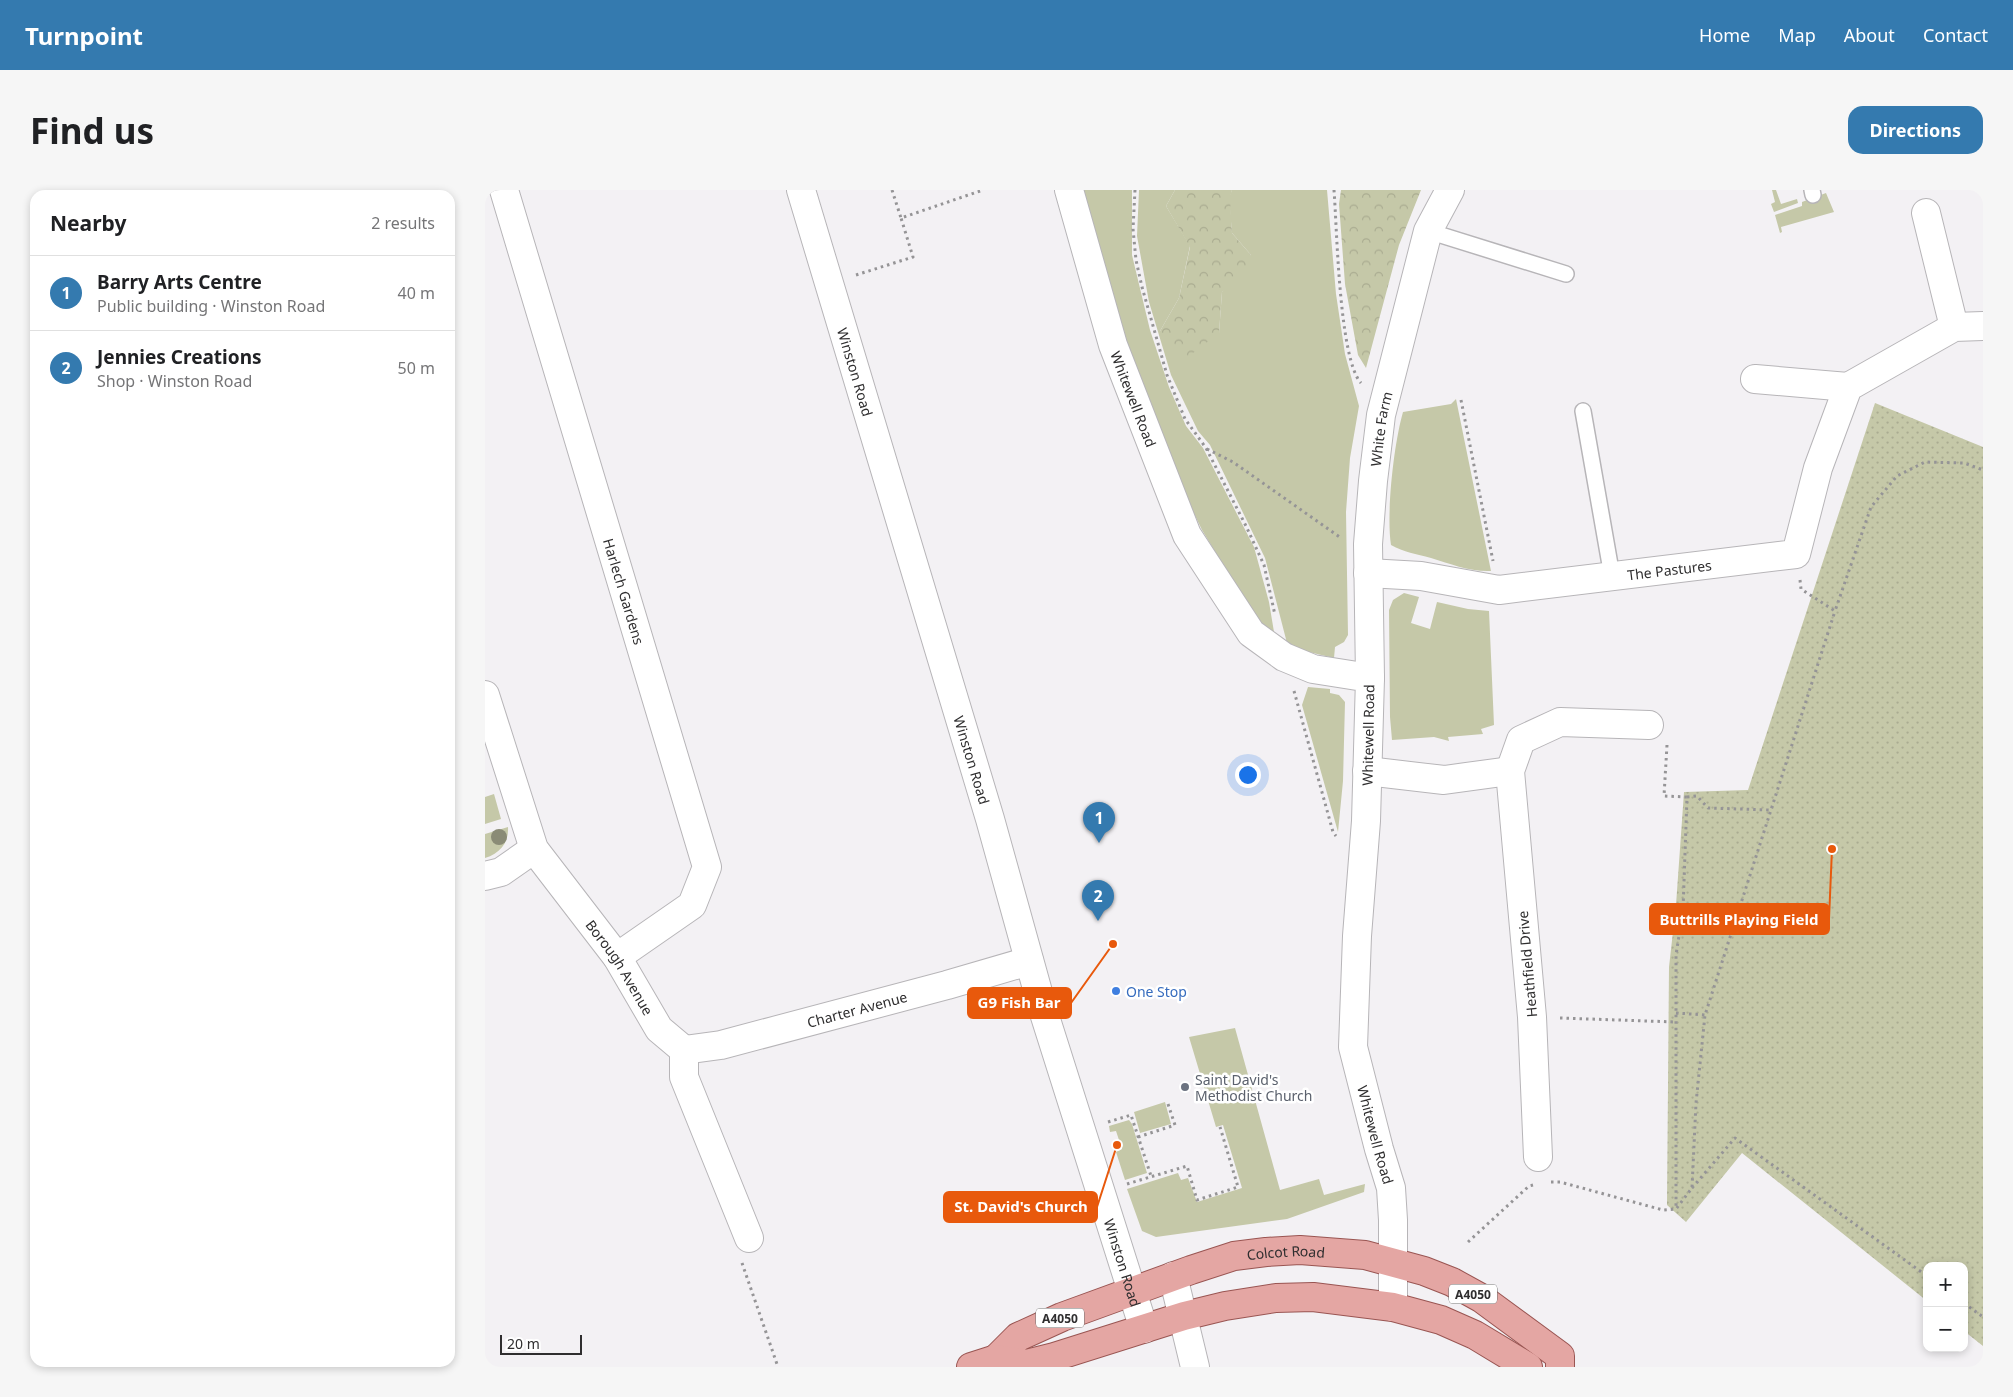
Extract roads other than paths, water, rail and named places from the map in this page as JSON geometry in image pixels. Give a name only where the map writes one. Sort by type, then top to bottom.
[{"type":"main road","name":"Colcot Road","points":[[996,1359],[1018,1337],[1062,1317],[1173,1276],[1235,1256],[1282,1250],[1330,1251],[1365,1255],[1394,1262],[1452,1282],[1481,1298],[1560,1356],[1560,1367]]},
{"type":"main road","name":"Colcot Road","points":[[971,1367],[996,1359],[1026,1364],[1183,1316],[1233,1305],[1286,1297],[1331,1298],[1393,1307],[1441,1320],[1475,1335],[1528,1367]]},
{"type":"street","name":"Harlech Gardens","points":[[503,190],[707,867],[692,905],[617,957]]},
{"type":"street","name":"Winston Road","points":[[801,190],[990,820],[1029,961],[1144,1329]]},
{"type":"street","name":"Whitewell Road","points":[[1069,190],[1113,345],[1187,535],[1251,633],[1284,657],[1313,669],[1371,678],[1366,821],[1357,936],[1353,1047],[1391,1188],[1394,1262],[1393,1307]]},
{"type":"street","name":"White Farm","points":[[1371,678],[1368,544],[1381,415],[1428,231],[1450,190]]},
{"type":"street","points":[[1926,213],[1954,327]]},
{"type":"street","points":[[1755,379],[1848,387],[1954,327],[1983,326]]},
{"type":"street","name":"The Pastures","points":[[1369,573],[1421,576],[1499,590],[1796,554],[1818,468],[1848,387]]},
{"type":"street","name":"Borough Avenue","points":[[485,695],[534,850],[617,957],[659,1029],[684,1050]]},
{"type":"street","name":"Heathfield Drive","points":[[1540,1170],[1532,1017],[1510,771],[1521,740],[1560,722],[1649,725]]},
{"type":"street","points":[[1367,771],[1444,780],[1510,771]]},
{"type":"street","points":[[485,876],[501,872],[534,850]]},
{"type":"street","name":"Charter Avenue","points":[[684,1050],[721,1044],[1029,961]]},
{"type":"street","points":[[684,1050],[684,1077],[749,1238]]},
{"type":"street","points":[[1173,1276],[1195,1367]]},
{"type":"lane","points":[[1428,231],[1566,274]]},
{"type":"lane","points":[[1583,411],[1613,576]]},
{"type":"place","name":"Barry Arts Centre","points":[[1099,843]]},
{"type":"place","name":"Buttrills Playing Field","points":[[1832,849]]},
{"type":"place","name":"Jennies Creations","points":[[1098,921]]},
{"type":"place","name":"G9 Fish Bar","points":[[1113,944]]},
{"type":"place","name":"One Stop","points":[[1116,991]]},
{"type":"place","name":"Saint David's Methodist Church","points":[[1185,1087]]},
{"type":"place","name":"St. David's Church","points":[[1117,1145]]}]
